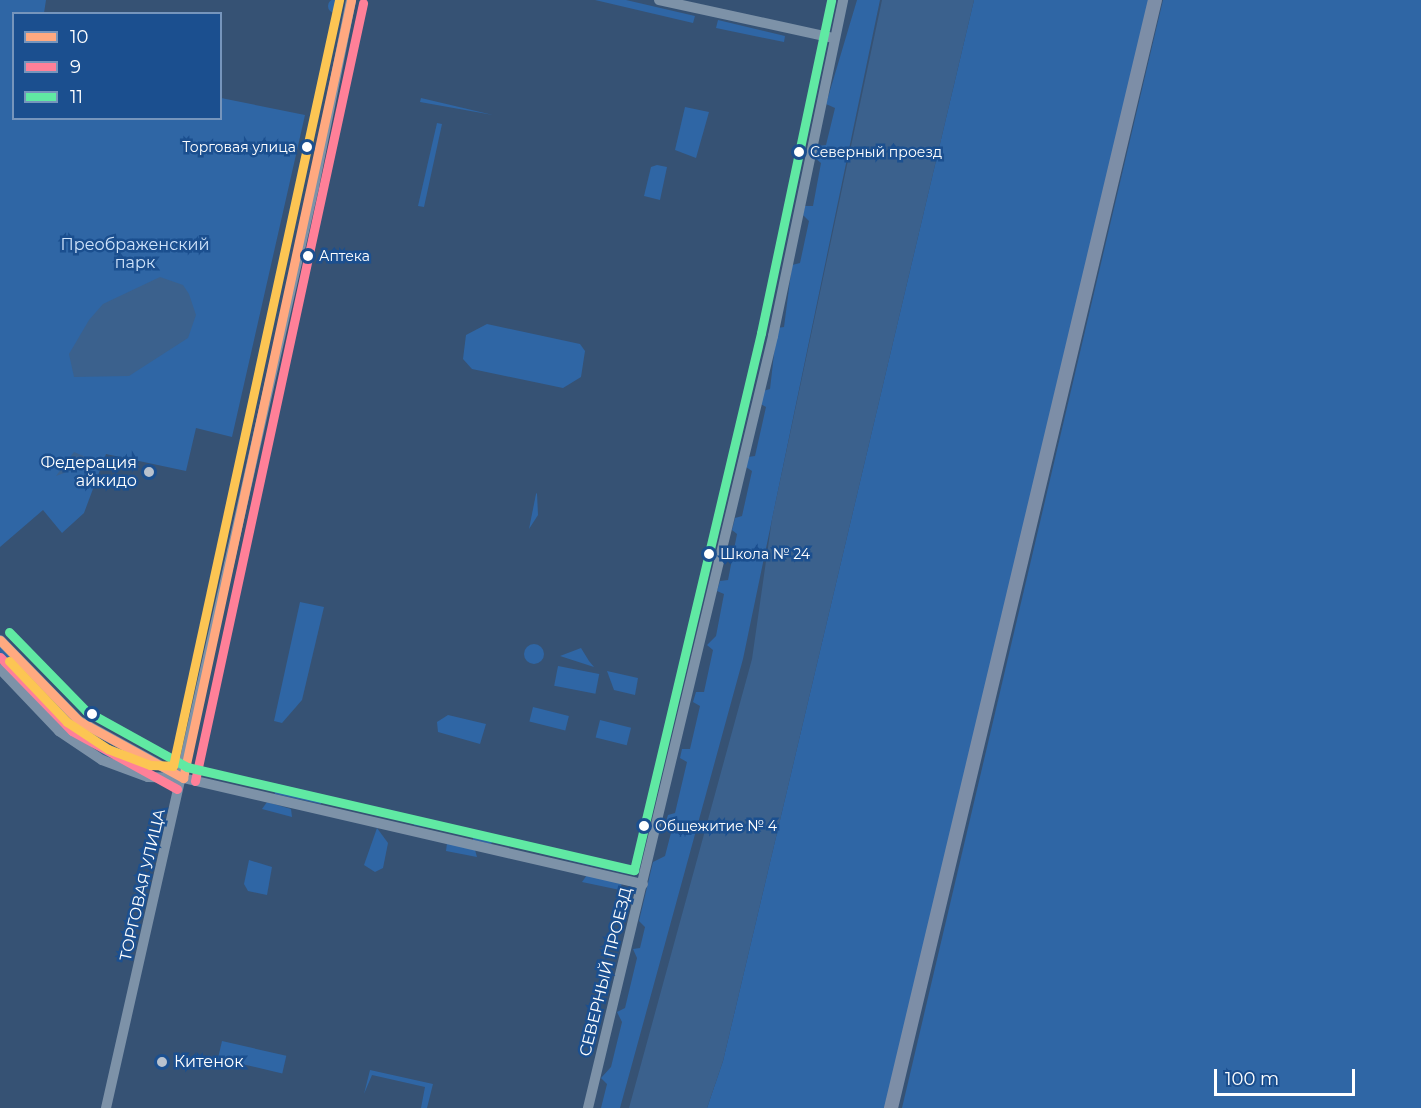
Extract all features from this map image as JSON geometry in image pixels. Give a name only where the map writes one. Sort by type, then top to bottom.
[{"type":"main road","points":[[891,1108],[1155,0]]},
{"type":"street","name":"ТОРГОВАЯ УЛИЦА","points":[[106,1108],[183,778],[351,12],[351,0]]},
{"type":"street","points":[[351,12],[356,0]]},
{"type":"street","points":[[660,0],[834,38]]},
{"type":"street","name":"СЕВЕРНЫЙ ПРОЕЗД","points":[[588,1108],[773,336],[843,0]]},
{"type":"street","points":[[0,640],[79,721],[183,778]]},
{"type":"street","points":[[0,669],[59,730],[102,759],[148,777],[183,778],[643,884]]},
{"type":"green space","points":[[335,-1],[340,1],[342,6],[340,11],[335,13],[330,11],[328,6],[330,1]]},
{"type":"green space","name":"Преображенский парк","points":[[0,0],[46,0],[44,12],[12,12],[12,120],[222,120],[222,98],[305,115],[232,437],[196,428],[186,471],[106,454],[84,513],[62,533],[43,510],[0,547]]},
{"type":"green space","points":[[595,0],[626,0],[695,16],[693,23]]},
{"type":"green space","points":[[857,0],[880,0],[743,659],[620,1108],[601,1108],[607,1084],[601,1078],[611,1067],[622,1022],[617,1012],[625,1008],[637,958],[633,949],[640,948],[645,927],[639,921],[653,862],[665,856],[672,829],[665,825],[668,815],[675,813],[687,762],[680,758],[682,749],[690,749],[700,706],[693,702],[696,692],[704,692],[713,650],[707,645],[716,636],[724,594],[717,591],[720,581],[728,580],[737,534],[732,530],[735,518],[742,516],[752,471],[746,467],[748,457],[755,456],[766,407],[759,403],[763,391],[770,389],[777,328],[784,327],[792,265],[800,263],[809,221],[803,215],[805,206],[813,206],[821,163],[815,158],[818,146],[826,145],[835,108],[826,104]]},
{"type":"green space","points":[[974,0],[1149,0],[885,1108],[707,1108],[723,1061]]},
{"type":"green space","points":[[1163,0],[1421,0],[1421,1108],[902,1108]]},
{"type":"green space","points":[[718,20],[785,36],[784,42],[716,28]]},
{"type":"green space","points":[[421,98],[493,115],[420,102]]},
{"type":"green space","points":[[685,107],[709,112],[696,158],[675,150]]},
{"type":"green space","points":[[437,123],[442,124],[424,207],[418,206]]},
{"type":"green space","points":[[657,165],[667,167],[660,200],[644,196],[651,167]]},
{"type":"green space","points":[[487,324],[580,344],[585,351],[581,377],[563,388],[472,369],[463,359],[466,335]]},
{"type":"green space","points":[[536,494],[538,515],[529,529]]},
{"type":"green space","points":[[300,602],[324,607],[302,700],[282,723],[274,721]]},
{"type":"green space","points":[[534,644],[541,647],[544,654],[541,661],[534,664],[527,661],[524,654],[527,647]]},
{"type":"green space","points":[[0,646],[71,726],[108,751],[162,771],[105,756],[65,726],[0,657]]},
{"type":"green space","points":[[581,648],[589,661],[594,667],[560,656]]},
{"type":"green space","points":[[558,666],[599,674],[595,694],[554,686]]},
{"type":"green space","points":[[607,671],[638,678],[635,695],[614,690]]},
{"type":"green space","points":[[533,707],[569,716],[565,731],[529,722]]},
{"type":"green space","points":[[448,715],[486,724],[480,744],[438,732],[437,722]]},
{"type":"green space","points":[[600,720],[631,728],[627,745],[596,737]]},
{"type":"green space","points":[[273,783],[323,795],[321,804],[275,794]]},
{"type":"green space","points":[[267,802],[291,809],[292,817],[262,809]]},
{"type":"green space","points":[[410,815],[443,823],[442,830],[414,825]]},
{"type":"green space","points":[[377,828],[388,843],[383,868],[375,872],[364,865]]},
{"type":"green space","points":[[473,832],[496,836],[491,844],[473,840]]},
{"type":"green space","points":[[447,843],[475,850],[477,857],[446,851]]},
{"type":"green space","points":[[564,851],[627,866],[626,873],[562,859]]},
{"type":"green space","points":[[249,860],[272,867],[267,895],[248,891],[244,884]]},
{"type":"green space","points":[[587,875],[622,883],[620,890],[582,882]]},
{"type":"green space","points":[[222,1041],[286,1056],[282,1073],[218,1059]]},
{"type":"green space","points":[[370,1070],[433,1084],[427,1108],[421,1108],[425,1087],[372,1075],[364,1094]]},
{"type":"shaded area","points":[[882,0],[974,0],[723,1061],[707,1108],[629,1108],[752,659],[772,519]]},
{"type":"shaded area","points":[[160,277],[183,285],[189,294],[196,315],[188,338],[129,376],[74,377],[69,354],[89,320],[103,304]]},
{"type":"shaded area","points":[[74,452],[95,461],[87,464],[82,457],[80,467],[56,476]]},
{"type":"transit line","points":[[9,661],[67,722],[108,749],[150,765],[173,766],[339,0]]},
{"type":"transit line","name":"10","points":[[183,778],[351,0]]},
{"type":"transit line","name":"11","points":[[9,632],[86,711],[187,767],[634,870],[761,333],[831,0]]},
{"type":"transit line","name":"9","points":[[195,781],[363,3]]},
{"type":"transit line","name":"10","points":[[0,640],[79,721],[183,778]]},
{"type":"transit line","name":"9","points":[[0,657],[72,731],[177,789]]},
{"type":"place","name":"Торговая улица","points":[[307,147]]},
{"type":"place","name":"Северный проезд","points":[[799,152]]},
{"type":"place","name":"Аптека","points":[[308,256]]},
{"type":"place","name":"Федерация айкидо","points":[[149,472]]},
{"type":"place","name":"Школа № 24","points":[[709,554]]},
{"type":"place","name":"Общежитие № 4","points":[[644,826]]},
{"type":"place","name":"Китенок","points":[[162,1062]]}]
